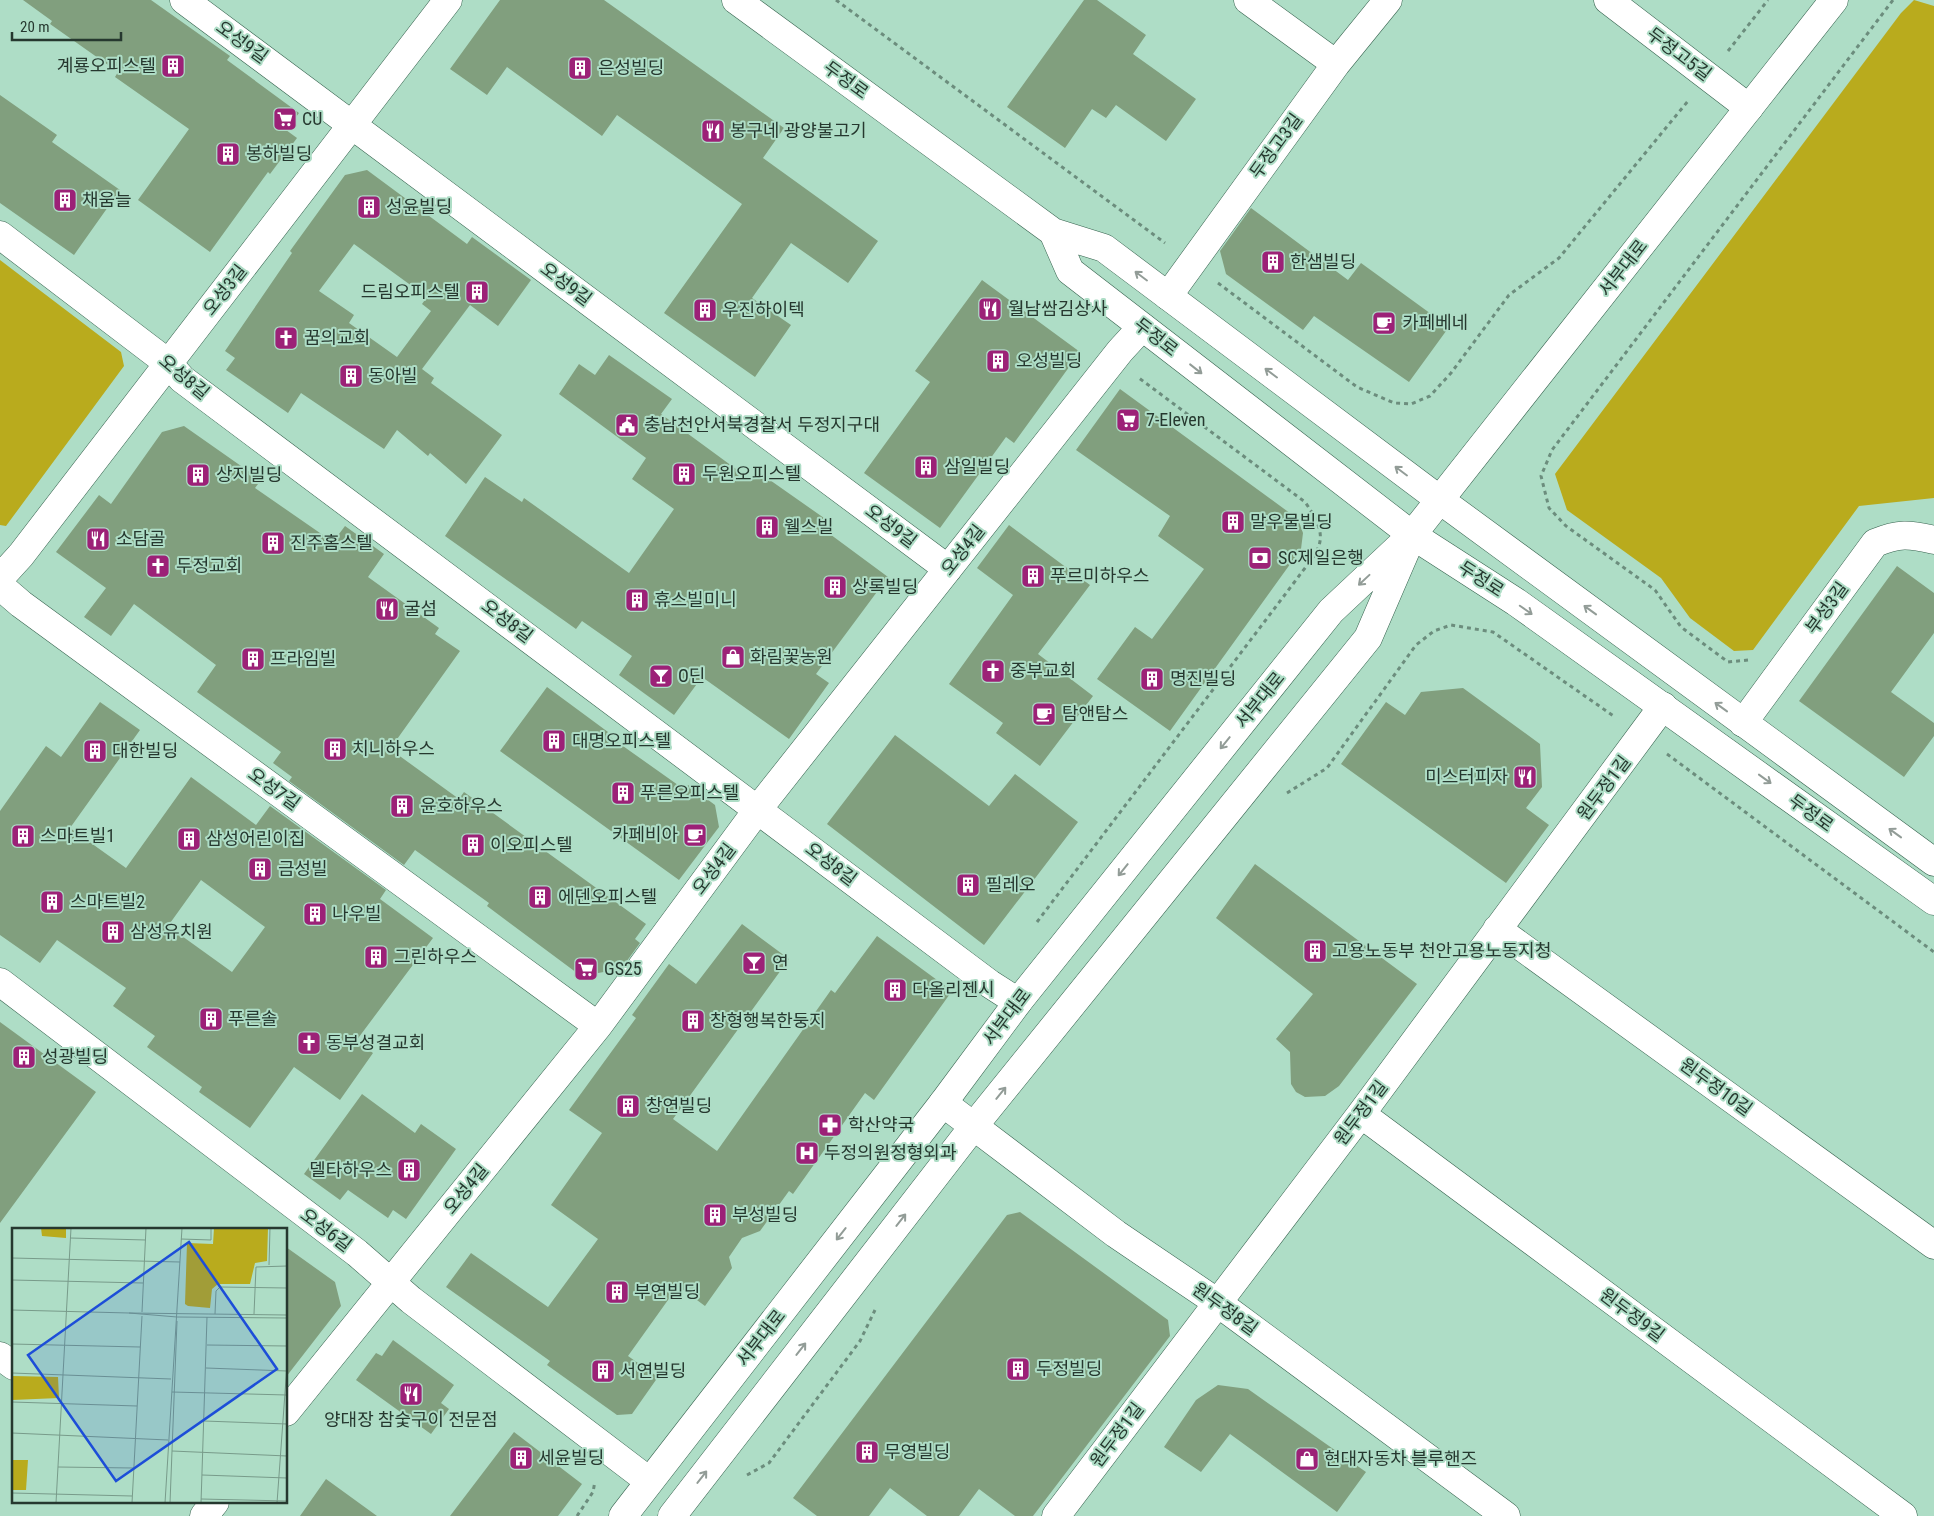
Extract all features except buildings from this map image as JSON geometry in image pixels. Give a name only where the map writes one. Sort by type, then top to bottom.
[{"type":"street","name":"오성9길","points":[[184,0],[948,569]]},
{"type":"street","name":"오성3길","points":[[0,578],[22,555],[448,0]]},
{"type":"street","name":"두정로","points":[[736,0],[1053,232],[1104,248],[1440,500],[1934,862]]},
{"type":"street","points":[[1248,0],[1336,64]]},
{"type":"street","name":"두정고3길","points":[[1168,296],[1336,64],[1388,0]]},
{"type":"street","name":"두정고5길","points":[[1608,0],[1749,108]]},
{"type":"street","name":"서부대로","points":[[622,1516],[944,1103],[1018,1002],[1331,611],[1412,535],[1834,0]]},
{"type":"street","name":"두정로","points":[[1053,232],[1070,271],[1412,535],[1516,602],[1934,902]]},
{"type":"street","name":"오성8길","points":[[0,235],[168,363],[182,379],[990,984],[1018,1002]]},
{"type":"street","name":"오성4길","points":[[288,1410],[598,1026],[758,809],[1120,351],[1142,326]]},
{"type":"street","name":"부성3길","points":[[1743,723],[1875,543],[1895,535],[1913,534],[1934,540]]},
{"type":"street","name":"서부대로","points":[[672,1516],[973,1127],[1368,638],[1412,535]]},
{"type":"street","name":"오성7길","points":[[0,586],[21,604],[598,1026]]},
{"type":"street","name":"원두정1길","points":[[1056,1516],[1361,1114],[1497,929],[1643,736],[1663,706]]},
{"type":"street","name":"원두정10길","points":[[1497,929],[1934,1245]]},
{"type":"street","name":"오성6길","points":[[0,982],[358,1254],[419,1306],[649,1481]]},
{"type":"street","name":"원두정8길","points":[[944,1103],[973,1127],[1116,1234],[1218,1303],[1506,1516]]},
{"type":"street","name":"원두정9길","points":[[1361,1114],[1903,1516]]},
{"type":"street","points":[[0,1356],[12,1365]]},
{"type":"path","points":[[836,0],[1357,387],[1394,403],[1411,404],[1430,396],[1446,379],[1508,295],[1559,258],[1768,0]]},
{"type":"path","points":[[1756,659],[1728,662],[1682,627],[1655,590],[1566,526],[1549,508],[1541,476],[1552,450],[1893,0]]},
{"type":"path","points":[[1036,923],[1293,584],[1317,550],[1322,536],[1318,521],[1305,502],[1134,374],[1120,351]]},
{"type":"path","points":[[1285,794],[1327,768],[1416,646],[1434,631],[1451,625],[1493,632],[1643,736],[1934,952]]},
{"type":"path","points":[[745,1476],[769,1463],[860,1341],[878,1304]]},
{"type":"shaded area","points":[[1914,0],[1934,6],[1934,498],[1859,506],[1753,650],[1734,651],[1690,618],[1661,578],[1567,510],[1555,474],[1901,13]]},
{"type":"shaded area","points":[[0,260],[121,352],[124,366],[6,526],[0,525]]},
{"type":"place","name":"계룡오피스텔","points":[[173,66]]},
{"type":"place","name":"은성빌딩","points":[[580,68]]},
{"type":"place","name":"CU","points":[[285,119]]},
{"type":"place","name":"봉구네 광양불고기","points":[[713,131]]},
{"type":"place","name":"봉하빌딩","points":[[228,154]]},
{"type":"place","name":"채움늘","points":[[65,200]]},
{"type":"place","name":"성윤빌딩","points":[[369,207]]},
{"type":"place","name":"한샘빌딩","points":[[1273,262]]},
{"type":"place","name":"드림오피스텔","points":[[477,292]]},
{"type":"place","name":"월남쌈김상사","points":[[990,309]]},
{"type":"place","name":"우진하이텍","points":[[705,310]]},
{"type":"place","name":"카페베네","points":[[1384,323]]},
{"type":"place","name":"꿈의교회","points":[[286,338]]},
{"type":"place","name":"오성빌딩","points":[[998,361]]},
{"type":"place","name":"동아빌","points":[[351,376]]},
{"type":"place","name":"7-Eleven","points":[[1128,420]]},
{"type":"place","name":"충남천안서북경찰서 두정지구대","points":[[627,425]]},
{"type":"place","name":"삼일빌딩","points":[[926,467]]},
{"type":"place","name":"두원오피스텔","points":[[684,474]]},
{"type":"place","name":"상지빌딩","points":[[198,475]]},
{"type":"place","name":"말우물빌딩","points":[[1233,522]]},
{"type":"place","name":"웰스빌","points":[[767,527]]},
{"type":"place","name":"소담골","points":[[98,539]]},
{"type":"place","name":"진주홈스텔","points":[[273,543]]},
{"type":"place","name":"SC제일은행","points":[[1260,558]]},
{"type":"place","name":"두정교회","points":[[158,566]]},
{"type":"place","name":"푸르미하우스","points":[[1033,576]]},
{"type":"place","name":"상록빌딩","points":[[835,587]]},
{"type":"place","name":"휴스빌미니","points":[[637,600]]},
{"type":"place","name":"굴섬","points":[[387,609]]},
{"type":"place","name":"화림꽃농원","points":[[733,657]]},
{"type":"place","name":"프라임빌","points":[[253,659]]},
{"type":"place","name":"중부교회","points":[[993,671]]},
{"type":"place","name":"O딘","points":[[661,676]]},
{"type":"place","name":"명진빌딩","points":[[1152,679]]},
{"type":"place","name":"탐앤탐스","points":[[1044,714]]},
{"type":"place","name":"대명오피스텔","points":[[554,741]]},
{"type":"place","name":"치니하우스","points":[[335,749]]},
{"type":"place","name":"대한빌딩","points":[[95,751]]},
{"type":"place","name":"미스터피자","points":[[1525,777]]},
{"type":"place","name":"푸른오피스텔","points":[[623,793]]},
{"type":"place","name":"윤호하우스","points":[[402,806]]},
{"type":"place","name":"카페비아","points":[[695,835]]},
{"type":"place","name":"스마트빌1","points":[[23,836]]},
{"type":"place","name":"삼성어린이집","points":[[189,839]]},
{"type":"place","name":"이오피스텔","points":[[473,845]]},
{"type":"place","name":"금성빌","points":[[260,869]]},
{"type":"place","name":"필레오","points":[[968,885]]},
{"type":"place","name":"에덴오피스텔","points":[[540,897]]},
{"type":"place","name":"스마트빌2","points":[[52,902]]},
{"type":"place","name":"나우빌","points":[[315,914]]},
{"type":"place","name":"삼성유치원","points":[[113,932]]},
{"type":"place","name":"고용노동부 천안고용노동지청","points":[[1315,951]]},
{"type":"place","name":"그린하우스","points":[[376,957]]},
{"type":"place","name":"연","points":[[754,963]]},
{"type":"place","name":"GS25","points":[[586,969]]},
{"type":"place","name":"다올리젠시","points":[[895,990]]},
{"type":"place","name":"푸른솔","points":[[211,1019]]},
{"type":"place","name":"창형행복한둥지","points":[[693,1021]]},
{"type":"place","name":"동부성결교회","points":[[309,1043]]},
{"type":"place","name":"성광빌딩","points":[[24,1057]]},
{"type":"place","name":"창연빌딩","points":[[628,1106]]},
{"type":"place","name":"학산약국","points":[[830,1125]]},
{"type":"place","name":"두정의원정형외과","points":[[807,1153]]},
{"type":"place","name":"델타하우스","points":[[409,1170]]},
{"type":"place","name":"부성빌딩","points":[[715,1215]]},
{"type":"place","name":"부연빌딩","points":[[617,1292]]},
{"type":"place","name":"두정빌딩","points":[[1018,1369]]},
{"type":"place","name":"서연빌딩","points":[[603,1371]]},
{"type":"place","name":"양대장 참숯구이 전문점","points":[[411,1394]]},
{"type":"place","name":"무영빌딩","points":[[867,1452]]},
{"type":"place","name":"세윤빌딩","points":[[521,1458]]},
{"type":"place","name":"현대자동차 블루핸즈","points":[[1307,1459]]}]
